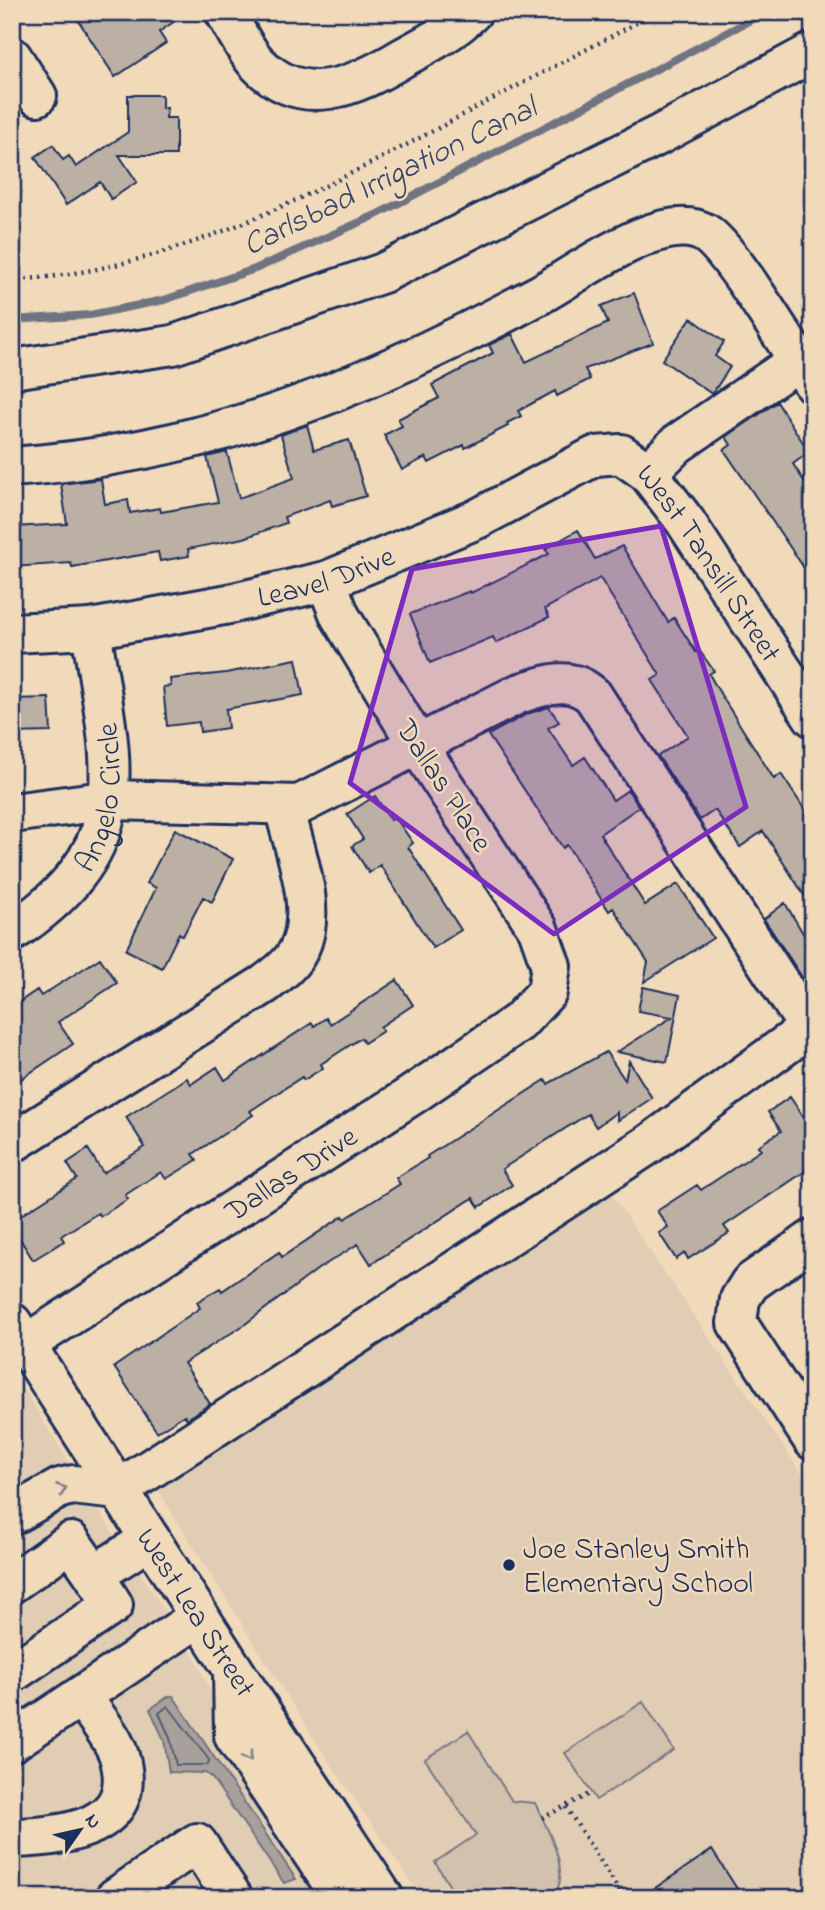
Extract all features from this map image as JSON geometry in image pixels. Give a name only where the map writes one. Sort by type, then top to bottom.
[{"type":"street","points":[[225,12],[257,62],[299,88],[318,91],[347,86],[392,65],[460,24],[472,12]]},
{"type":"street","points":[[12,369],[173,345],[383,272],[659,135],[813,52]]},
{"type":"street","points":[[12,57],[37,96]]},
{"type":"street","points":[[12,467],[79,462],[229,431],[319,399],[410,361],[539,295],[623,247],[668,228],[686,228],[706,233],[732,262],[805,372],[677,444],[635,463]]},
{"type":"street","name":"Leavel Drive","points":[[12,633],[91,629],[229,604],[326,581],[477,519],[595,456],[635,463]]},
{"type":"street","name":"West Tansill Street","points":[[635,463],[685,521],[813,717]]},
{"type":"street","name":"Dallas Place","points":[[326,581],[340,616],[417,744],[538,929],[551,966],[547,992]]},
{"type":"street","name":"Angelo Circle","points":[[12,932],[47,909],[67,890],[90,856],[111,800],[107,736],[91,629]]},
{"type":"street","points":[[12,813],[111,800],[284,806],[311,800],[518,694],[553,683],[570,682],[584,687],[593,696],[811,1031],[648,1145],[118,1490],[73,1485],[60,1488],[12,1515]]},
{"type":"street","points":[[12,1143],[265,984],[287,966],[299,951],[304,935],[305,900],[284,806]]},
{"type":"street","name":"Dallas Drive","points":[[19,1333],[412,1095],[519,1022],[547,992]]},
{"type":"street","points":[[813,1239],[750,1283],[740,1299],[737,1323],[813,1440]]},
{"type":"street","name":"West Lea Street","points":[[19,1333],[199,1617],[384,1898]]},
{"type":"street","points":[[94,1575],[150,1539]]},
{"type":"street","points":[[12,1583],[71,1542],[113,1605],[12,1673]]},
{"type":"street","points":[[12,1742],[199,1617]]},
{"type":"street","points":[[233,1669],[234,1736],[342,1898]]},
{"type":"street","points":[[12,1838],[85,1830],[102,1821],[114,1807],[121,1790],[123,1775],[118,1753],[81,1696]]},
{"type":"street","points":[[115,1898],[197,1843],[233,1898]]},
{"type":"path","points":[[12,280],[110,265],[186,245],[254,220],[351,174],[657,12]]},
{"type":"path","points":[[542,1818],[590,1793]]},
{"type":"path","points":[[566,1807],[624,1898]]},
{"type":"highlighted area","points":[[661,526],[746,807],[554,934],[350,783],[412,569]]},
{"type":"shaded area","name":"Joe Stanley Smith Elementary School","points":[[607,1188],[813,1490],[813,1898],[422,1898],[324,1754],[152,1481]]},
{"type":"shaded area","points":[[12,1370],[99,1511],[196,1659],[234,1745],[335,1898],[12,1898]]},
{"type":"shaded area","points":[[643,1702],[674,1750],[596,1800],[565,1753]]},
{"type":"shaded area","points":[[468,1731],[512,1801],[535,1803],[551,1837],[559,1864],[558,1888],[552,1898],[457,1898],[435,1862],[476,1835],[425,1759]]},
{"type":"water","points":[[173,1696],[296,1879],[284,1883],[212,1778],[205,1773],[169,1772],[164,1740],[150,1709]]},
{"type":"building","points":[[73,12],[188,12],[159,32],[166,43],[115,77]]},
{"type":"building","points":[[128,95],[162,95],[162,108],[167,108],[166,118],[176,118],[176,155],[119,155],[137,182],[111,199],[100,182],[66,205],[35,157],[53,145],[63,160],[69,156],[76,167],[128,132]]},
{"type":"building","points":[[634,293],[653,343],[585,369],[590,379],[557,396],[555,391],[518,411],[521,416],[507,423],[508,426],[465,448],[464,445],[429,463],[426,457],[402,470],[384,435],[402,426],[398,419],[439,398],[432,385],[493,353],[489,345],[512,334],[526,362],[608,323],[601,306]]},
{"type":"building","points":[[691,318],[724,342],[715,356],[730,367],[712,394],[662,360]]},
{"type":"building","points":[[777,402],[809,452],[793,464],[813,495],[813,581],[724,450],[731,445],[726,437]]},
{"type":"building","points":[[307,425],[314,450],[349,440],[366,496],[332,506],[330,500],[284,517],[286,523],[244,538],[188,549],[189,556],[160,561],[158,552],[72,567],[71,563],[12,567],[12,527],[67,524],[61,484],[101,479],[105,504],[128,500],[130,513],[160,508],[161,512],[218,502],[207,457],[227,452],[239,498],[294,478],[281,435]]},
{"type":"building","points":[[578,530],[595,559],[622,546],[668,622],[674,618],[696,652],[699,650],[714,671],[709,674],[774,779],[781,774],[813,822],[813,909],[763,831],[740,847],[715,810],[700,820],[658,756],[688,736],[652,680],[660,675],[600,578],[545,609],[549,617],[496,643],[493,637],[430,663],[410,614],[470,591],[471,593],[549,554],[545,549]]},
{"type":"building","points":[[296,659],[303,695],[226,709],[228,728],[200,732],[199,722],[167,726],[163,687],[171,686],[170,679],[226,673]]},
{"type":"building","points":[[49,698],[51,732],[12,733],[12,699]]},
{"type":"building","points":[[549,707],[559,722],[548,728],[573,765],[585,757],[613,800],[628,790],[639,807],[600,834],[645,905],[678,884],[713,938],[644,982],[648,962],[613,908],[609,911],[567,845],[563,848],[488,735],[527,714]]},
{"type":"building","points":[[375,796],[391,820],[395,817],[413,843],[408,847],[461,930],[433,948],[380,865],[369,873],[352,846],[363,839],[347,814]]},
{"type":"building","points":[[175,829],[233,859],[212,902],[203,897],[183,936],[179,933],[162,968],[126,950],[156,888],[147,883]]},
{"type":"building","points":[[785,903],[813,950],[813,994],[764,919]]},
{"type":"building","points":[[100,958],[117,983],[58,1022],[73,1044],[12,1085],[12,1007],[37,990],[41,996]]},
{"type":"building","points":[[397,980],[413,1005],[380,1027],[383,1031],[364,1043],[361,1038],[321,1064],[323,1068],[304,1080],[302,1077],[250,1111],[253,1115],[193,1154],[197,1160],[166,1179],[161,1172],[125,1195],[128,1199],[101,1216],[98,1213],[61,1236],[64,1241],[33,1260],[12,1226],[12,1221],[77,1179],[67,1163],[88,1149],[103,1173],[145,1147],[126,1117],[187,1078],[191,1084],[217,1067],[225,1080],[312,1023],[314,1026],[326,1018],[330,1024]]},
{"type":"building","points":[[643,987],[680,995],[667,1062],[617,1052],[672,1017],[638,1011]]},
{"type":"building","points":[[606,1052],[625,1080],[629,1061],[652,1098],[617,1121],[617,1112],[596,1127],[588,1114],[502,1169],[512,1185],[479,1207],[473,1198],[371,1264],[358,1244],[318,1269],[244,1325],[184,1363],[210,1404],[187,1419],[184,1415],[157,1432],[114,1367],[200,1308],[197,1302],[220,1288],[222,1291],[279,1252],[282,1257],[343,1216],[345,1219],[400,1184],[396,1178],[545,1080],[548,1084]]},
{"type":"building","points":[[790,1097],[813,1131],[813,1166],[724,1226],[729,1233],[688,1259],[685,1253],[676,1259],[659,1233],[668,1227],[657,1211],[697,1185],[701,1190],[761,1150],[758,1146],[781,1131],[768,1112]]},
{"type":"building","points":[[712,1850],[743,1898],[640,1898]]},
{"type":"waterway","name":"Carlsbad Irrigation Canal","points":[[12,320],[90,315],[164,300],[255,269],[376,215],[766,12]]},
{"type":"place","name":"Joe Stanley Smith Elementary School","points":[[509,1565]]}]
